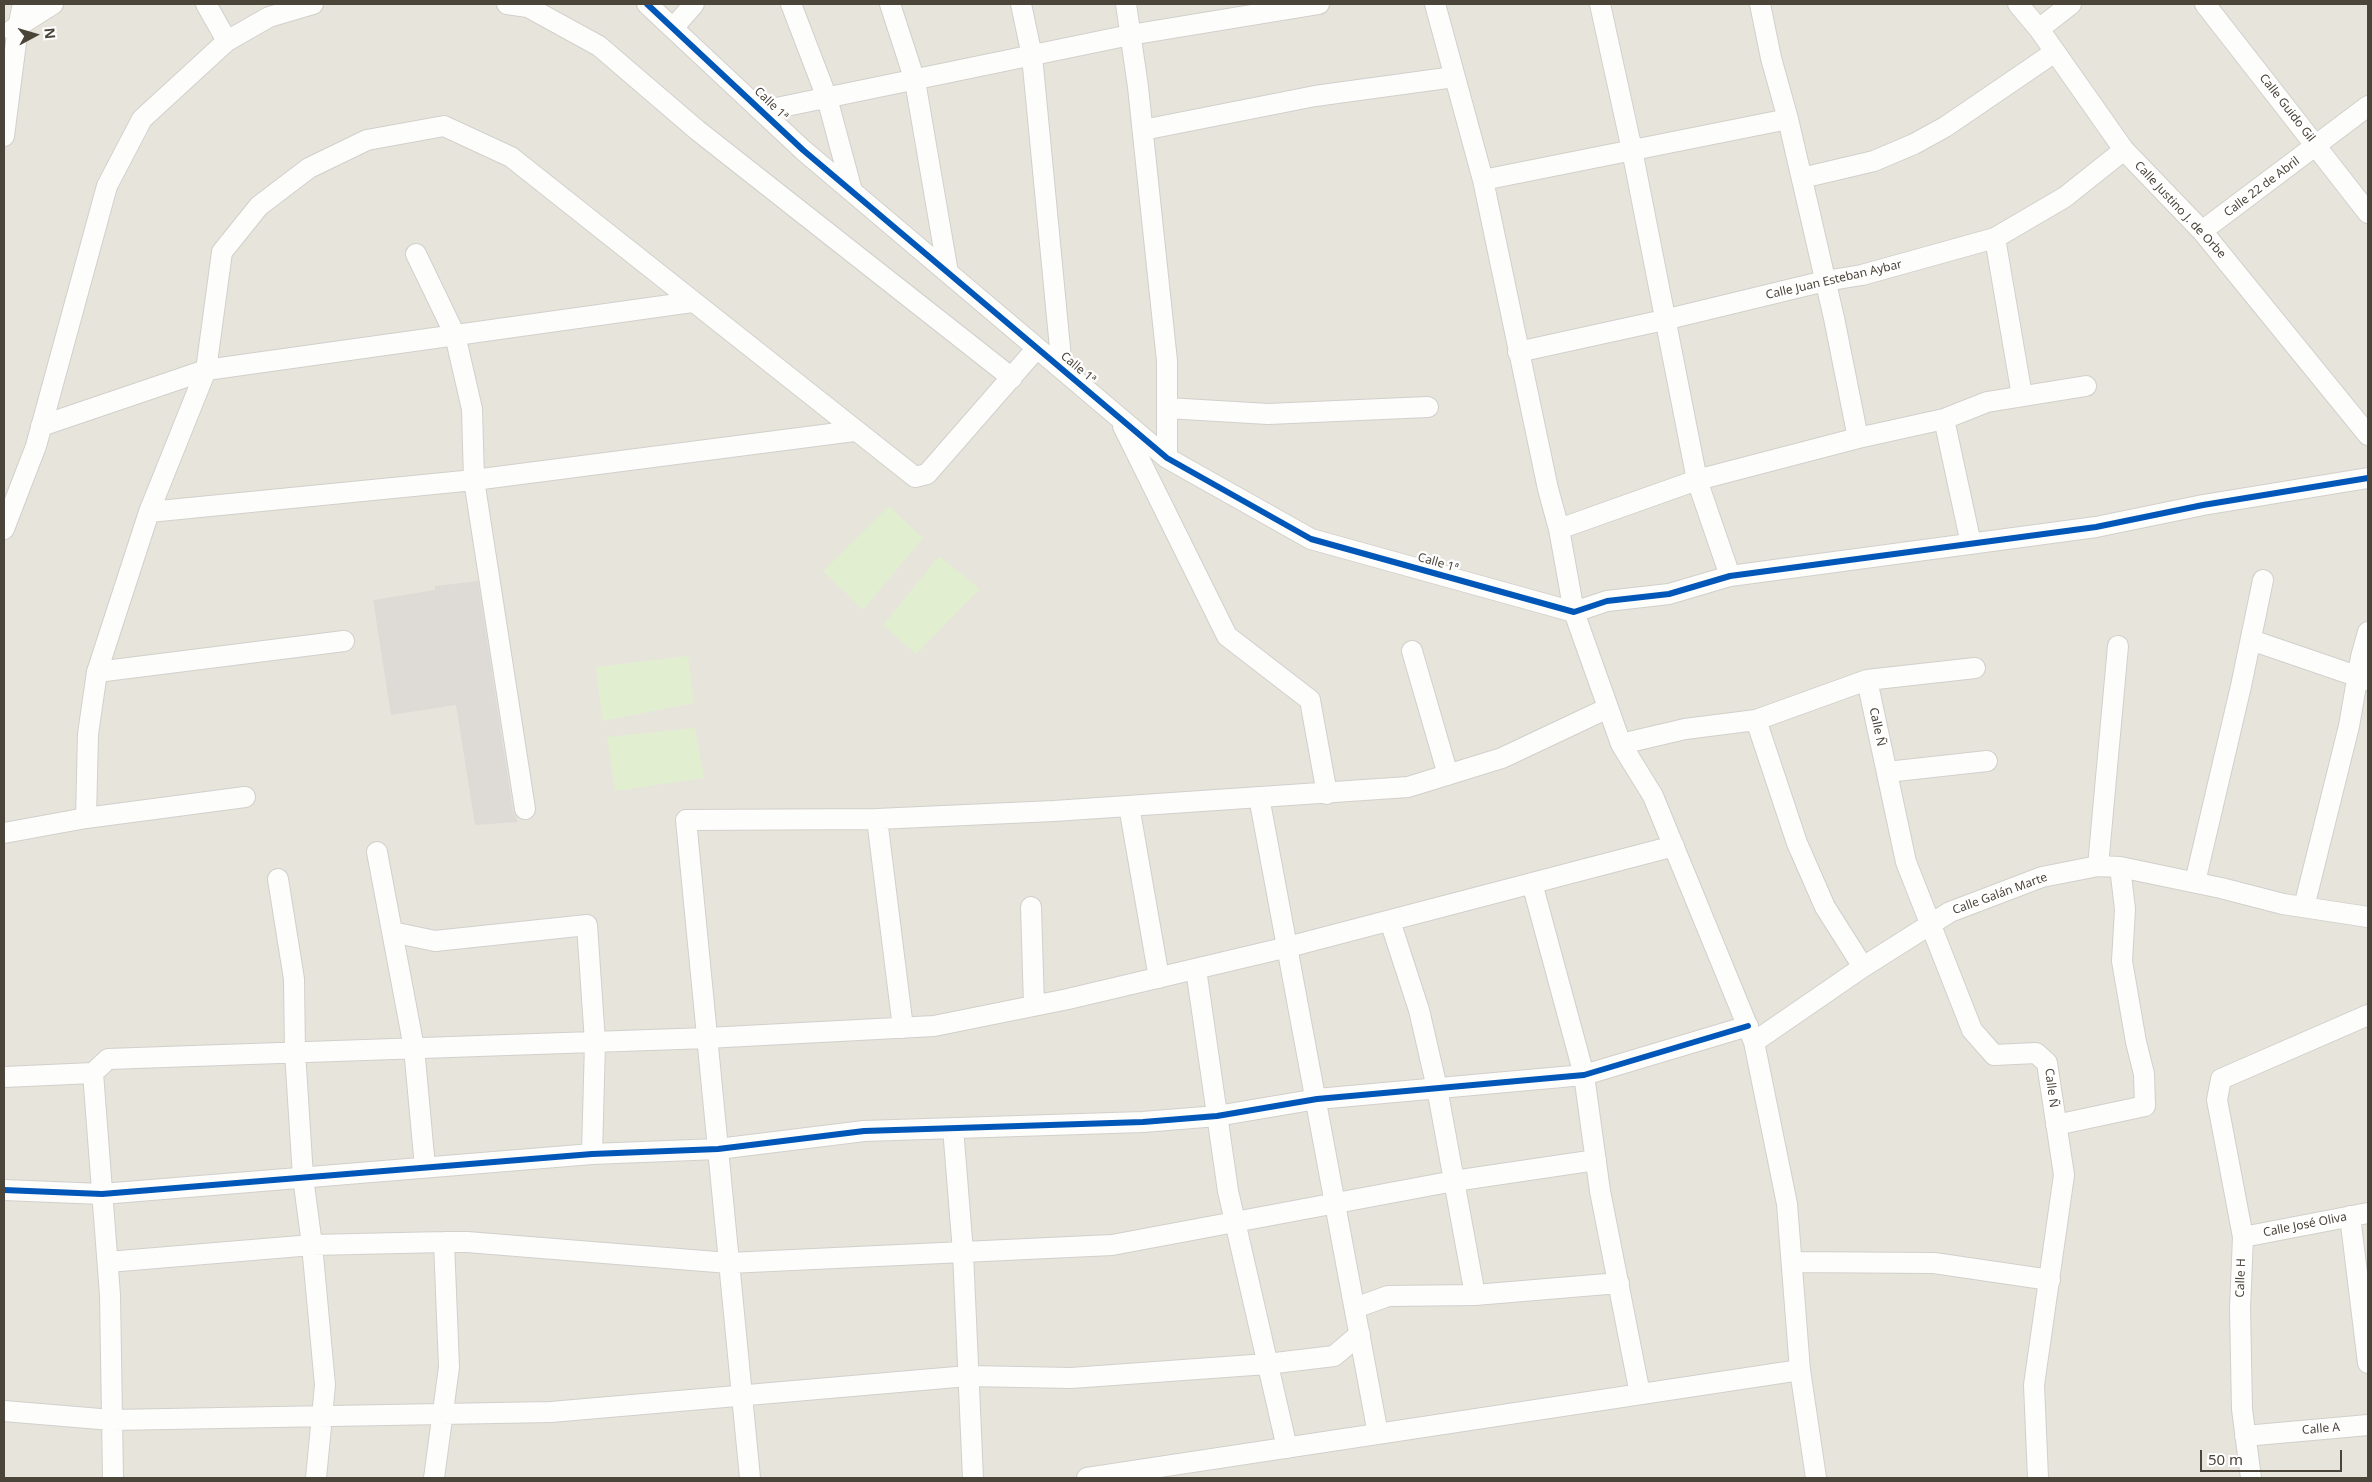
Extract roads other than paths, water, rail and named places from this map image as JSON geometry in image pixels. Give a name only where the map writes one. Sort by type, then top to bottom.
[{"type":"street","points":[[4,136],[11,30],[8,4]]},
{"type":"street","points":[[11,30],[23,4]]},
{"type":"street","points":[[11,30],[53,4]]},
{"type":"street","points":[[206,4],[227,41]]},
{"type":"street","points":[[4,529],[36,446],[107,186],[142,119],[227,41],[269,18],[313,4]]},
{"type":"street","points":[[507,4],[528,7],[599,46],[697,130],[1012,378]]},
{"type":"street","name":"Calle 1ª","points":[[647,4],[674,27],[803,150],[1167,458],[1311,539],[1574,612]]},
{"type":"street","points":[[674,27],[694,4]]},
{"type":"street","points":[[791,4],[827,98],[852,191]]},
{"type":"street","points":[[890,4],[915,81],[948,273]]},
{"type":"street","points":[[1021,4],[1032,56],[1062,369]]},
{"type":"street","points":[[1126,4],[1143,130],[1167,361],[1167,458]]},
{"type":"street","points":[[762,111],[915,81],[1130,35],[1319,4]]},
{"type":"street","points":[[1435,4],[1482,180],[1548,490],[1559,529],[1574,612],[1622,744],[1653,796],[1751,1034],[1787,1204],[1800,1370],[1816,1478]]},
{"type":"street","points":[[1600,4],[1632,150],[1697,480],[1730,576]]},
{"type":"street","points":[[1760,4],[1771,58],[1788,120],[1834,318],[1858,438]]},
{"type":"street","name":"Calle Justino J. de Orbe","points":[[2018,4],[2055,52],[2124,150],[2202,231],[2368,435]]},
{"type":"street","points":[[2039,30],[2071,4]]},
{"type":"street","name":"Calle Guido Gil","points":[[2205,4],[2368,213]]},
{"type":"street","points":[[1802,178],[1874,161],[1914,144],[1945,127],[2055,52]]},
{"type":"street","points":[[1143,130],[1315,96],[1454,77]]},
{"type":"street","name":"Calle 22 de Abril","points":[[2202,231],[2368,106]]},
{"type":"street","points":[[1482,180],[1788,120]]},
{"type":"street","points":[[86,818],[88,734],[97,672],[148,512],[206,370],[222,252],[259,206],[309,168],[367,140],[444,126],[511,157],[854,431],[915,477],[928,474],[1037,348]]},
{"type":"street","name":"Calle Juan Esteban Aybar","points":[[1518,352],[1862,275],[1995,238],[2065,197],[2124,150]]},
{"type":"street","points":[[1995,238],[2022,396]]},
{"type":"street","points":[[416,254],[455,335],[472,409],[474,480],[525,809]]},
{"type":"street","points":[[41,426],[206,370],[692,302]]},
{"type":"street","points":[[1559,529],[1697,480],[1858,438],[1944,419],[1987,402],[2086,386]]},
{"type":"street","points":[[1167,408],[1268,414],[1428,407]]},
{"type":"street","points":[[1119,418],[1227,636],[1310,700],[1327,794]]},
{"type":"street","points":[[1944,419],[1971,544]]},
{"type":"street","points":[[148,512],[474,480],[854,431]]},
{"type":"street","points":[[1574,612],[1607,601],[1669,594],[1730,576],[2096,527],[2203,505],[2368,478]]},
{"type":"street","points":[[2195,882],[2263,580]]},
{"type":"street","points":[[2304,907],[2363,679],[2368,632]]},
{"type":"street","points":[[2250,640],[2363,679]]},
{"type":"street","points":[[97,672],[344,641]]},
{"type":"street","points":[[2098,866],[2118,646]]},
{"type":"street","points":[[1412,651],[1448,775]]},
{"type":"street","points":[[1622,744],[1685,729],[1756,720],[1867,680],[1975,668]]},
{"type":"street","name":"Calle Ñ","points":[[1867,680],[1906,862],[1972,1030],[1994,1055],[2036,1053],[2047,1062],[2064,1175],[2034,1385],[2038,1478]]},
{"type":"street","points":[[750,1478],[686,820],[877,819],[1129,806],[1408,787],[1502,758],[1608,708]]},
{"type":"street","points":[[1756,720],[1797,843],[1825,907],[1864,967]]},
{"type":"street","points":[[1887,772],[1987,761]]},
{"type":"street","points":[[4,833],[86,818],[245,797]]},
{"type":"street","points":[[1259,797],[1317,1099],[1378,1434]]},
{"type":"street","points":[[1129,806],[1159,978]]},
{"type":"street","points":[[877,819],[903,1028]]},
{"type":"street","points":[[4,1077],[93,1073],[108,1059],[707,1038],[934,1026],[1034,1006],[1288,947],[1674,846]]},
{"type":"street","points":[[377,852],[414,1048],[425,1167]]},
{"type":"street","name":"Calle Galán Marte","points":[[4,1190],[102,1194],[592,1154],[718,1149],[864,1131],[1143,1122],[1217,1116],[1317,1099],[1584,1075],[1751,1034],[1864,967],[1950,912],[2042,877],[2098,866],[2120,867],[2304,907],[2368,917]]},
{"type":"street","points":[[2056,1125],[2145,1106],[2144,1074],[2122,961],[2125,909],[2120,867]]},
{"type":"street","points":[[278,879],[294,978],[295,1052],[303,1177],[312,1245],[325,1385],[316,1478]]},
{"type":"street","points":[[1532,883],[1584,1075],[1600,1191],[1640,1394]]},
{"type":"street","points":[[1032,907],[1034,1006]]},
{"type":"street","points":[[1390,921],[1419,1010],[1437,1088],[1475,1295]]},
{"type":"street","points":[[392,932],[435,941],[587,925],[595,1042],[592,1154]]},
{"type":"street","points":[[1196,969],[1228,1191],[1287,1448]]},
{"type":"street","name":"Calle H","points":[[2251,1478],[2244,1436],[2240,1308],[2243,1237],[2217,1100],[2221,1080],[2368,1015]]},
{"type":"street","points":[[93,1073],[108,1262],[113,1478]]},
{"type":"street","points":[[953,1128],[962,1252],[973,1478]]},
{"type":"street","points":[[108,1262],[312,1245],[444,1242],[467,1242],[729,1263],[1112,1245],[1235,1224],[1336,1202],[1454,1181],[1596,1160]]},
{"type":"street","points":[[2359,1215],[2368,1363]]},
{"type":"street","name":"Calle José Oliva","points":[[2243,1237],[2359,1215]]},
{"type":"street","points":[[434,1478],[449,1367],[444,1242]]},
{"type":"street","points":[[1792,1262],[1934,1263],[2050,1280]]},
{"type":"street","points":[[1355,1308],[1388,1296],[1475,1295],[1619,1283]]},
{"type":"street","points":[[4,1412],[112,1420],[551,1412],[968,1376],[1071,1378],[1267,1364],[1334,1356],[1360,1334]]},
{"type":"street","points":[[1087,1478],[1142,1475],[1287,1448],[1800,1370]]},
{"type":"street","name":"Calle A","points":[[2244,1436],[2368,1425]]}]
